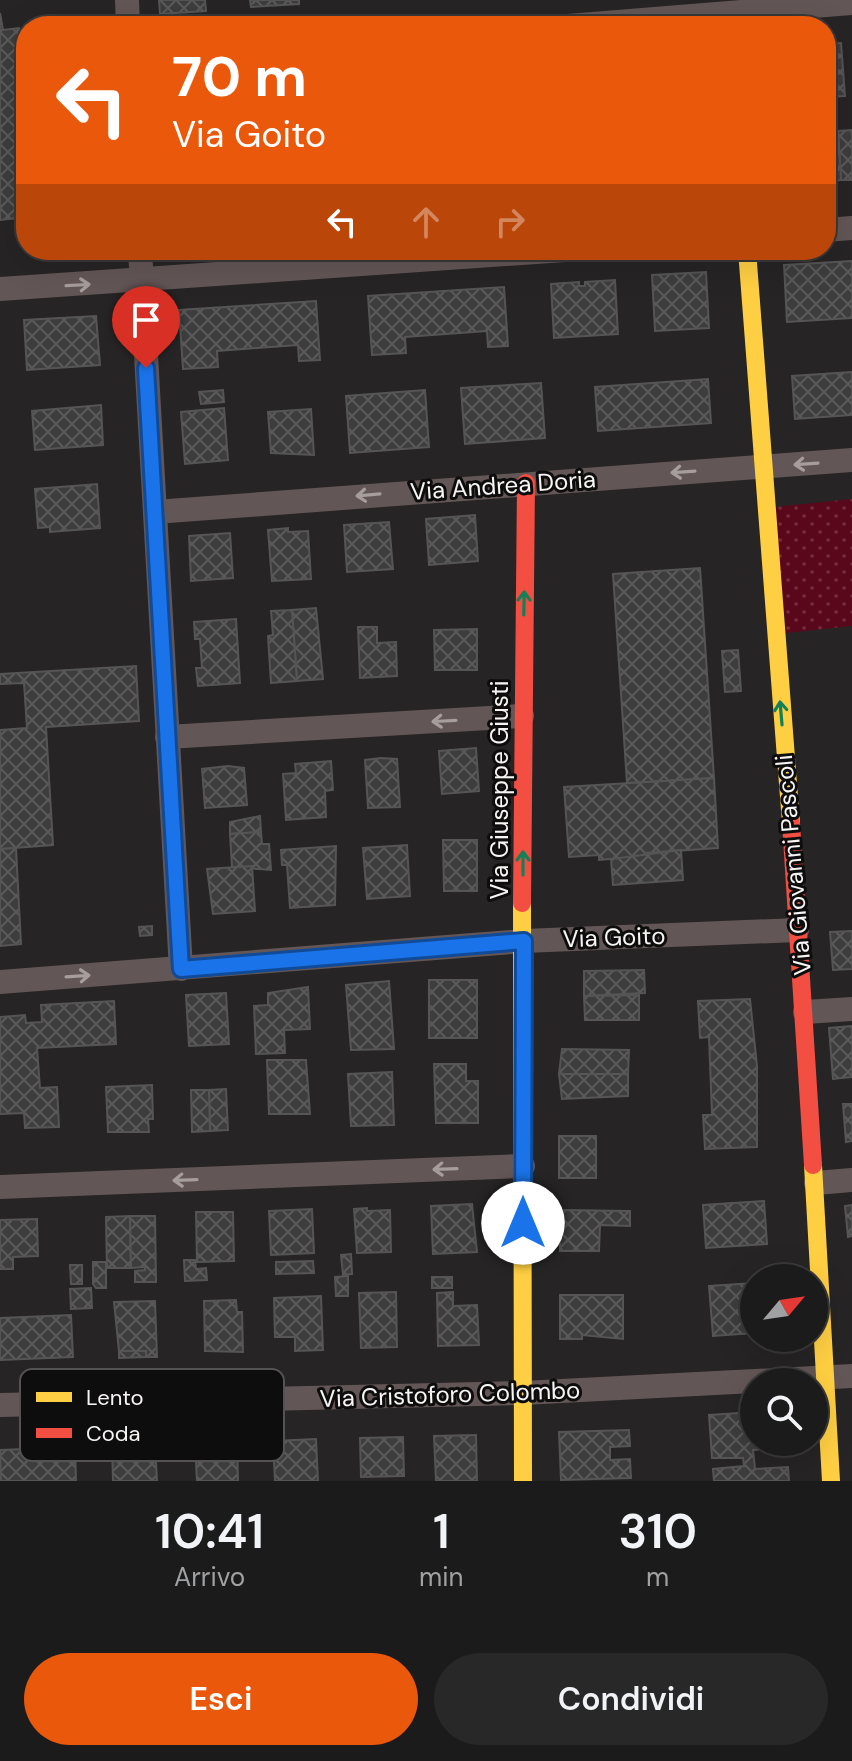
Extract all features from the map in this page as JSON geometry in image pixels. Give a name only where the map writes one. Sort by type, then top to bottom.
[{"type":"street","points":[[684,16],[852,3]]},
{"type":"street","points":[[140,260],[181,969]]},
{"type":"street","points":[[0,289],[141,282],[432,260]]},
{"type":"street","name":"Via Giovanni Pascoli","points":[[748,260],[761,467],[805,1012],[824,1368]]},
{"type":"street","name":"Via Andrea Doria","points":[[155,512],[852,460]]},
{"type":"street","name":"Via Giuseppe Giusti","points":[[523,1481],[522,716],[526,483]]},
{"type":"street","points":[[167,737],[522,716]]},
{"type":"street","name":"Via Goito","points":[[0,982],[524,941],[797,930]]},
{"type":"street","points":[[805,1012],[852,1009]]},
{"type":"street","points":[[0,1187],[523,1166]]},
{"type":"street","points":[[816,1183],[852,1180]]},
{"type":"street","name":"Via Cristoforo Colombo","points":[[828,1379],[852,1376]]},
{"type":"street","name":"Via Cristoforo Colombo","points":[[284,1398],[523,1393],[740,1383]]},
{"type":"street","name":"Via Cristoforo Colombo","points":[[0,1405],[20,1405]]},
{"type":"street","name":"Via Giovanni Pascoli","points":[[828,1437],[831,1481]]},
{"type":"shaded area","points":[[852,499],[852,626],[786,633],[774,507]]},
{"type":"building","points":[[159,0],[205,0],[206,11],[160,14]]},
{"type":"building","points":[[250,0],[299,0],[299,4],[251,7]]},
{"type":"building","points":[[0,13],[3,30],[16,28],[16,218],[0,220]]},
{"type":"building","points":[[836,43],[841,43],[845,96],[836,96]]},
{"type":"building","points":[[852,130],[852,180],[841,180],[838,131]]},
{"type":"building","points":[[836,131],[841,180],[836,181]]},
{"type":"building","points":[[852,261],[852,318],[787,322],[784,265]]},
{"type":"building","points":[[706,272],[709,328],[655,331],[652,275]]},
{"type":"building","points":[[615,280],[618,334],[554,338],[551,284],[579,282],[579,286],[585,286],[585,282]]},
{"type":"building","points":[[504,287],[508,346],[488,347],[487,331],[405,337],[406,353],[372,355],[368,296]]},
{"type":"building","points":[[316,301],[320,360],[299,361],[298,345],[217,351],[218,367],[183,369],[179,310]]},
{"type":"building","points":[[96,316],[100,365],[27,370],[24,320]]},
{"type":"building","points":[[852,372],[852,415],[795,419],[792,376]]},
{"type":"building","points":[[708,379],[711,423],[598,431],[595,387]]},
{"type":"building","points":[[541,383],[545,438],[465,444],[461,388]]},
{"type":"building","points":[[223,390],[224,402],[201,404],[199,392]]},
{"type":"building","points":[[425,390],[429,447],[350,453],[346,396]]},
{"type":"building","points":[[101,405],[103,445],[35,450],[32,411]]},
{"type":"building","points":[[224,408],[228,460],[185,464],[181,412]]},
{"type":"building","points":[[311,409],[314,455],[271,453],[268,412]]},
{"type":"building","points":[[97,484],[100,528],[50,532],[50,527],[38,528],[35,489]]},
{"type":"building","points":[[475,515],[478,561],[429,565],[426,519]]},
{"type":"building","points":[[389,522],[393,569],[347,572],[344,525]]},
{"type":"building","points":[[288,528],[288,532],[308,531],[311,579],[272,581],[268,530]]},
{"type":"building","points":[[230,533],[233,578],[191,581],[189,536]]},
{"type":"building","points":[[700,568],[714,778],[627,783],[613,574]]},
{"type":"building","points":[[316,608],[323,679],[297,681],[292,610]]},
{"type":"building","points":[[292,610],[297,681],[271,683],[268,636],[273,635],[271,611]]},
{"type":"building","points":[[236,619],[240,683],[198,686],[196,668],[202,668],[200,639],[195,639],[194,622]]},
{"type":"building","points":[[358,627],[377,627],[377,643],[396,642],[397,676],[360,678]]},
{"type":"building","points":[[477,629],[477,670],[435,670],[434,630]]},
{"type":"building","points":[[738,650],[741,691],[725,692],[722,651]]},
{"type":"building","points":[[136,666],[139,721],[46,727],[53,845],[0,849],[0,730],[27,728],[24,683],[0,684],[0,674]]},
{"type":"building","points":[[476,748],[479,791],[442,794],[439,751]]},
{"type":"building","points":[[397,759],[400,807],[368,808],[365,760]]},
{"type":"building","points":[[331,761],[333,790],[325,791],[326,817],[286,820],[283,774],[296,773],[295,764]]},
{"type":"building","points":[[244,768],[247,805],[205,808],[202,769]]},
{"type":"building","points":[[714,778],[718,848],[644,853],[644,857],[599,860],[599,855],[569,857],[564,787]]},
{"type":"building","points":[[260,816],[261,832],[230,834],[230,822]]},
{"type":"building","points":[[261,832],[262,844],[269,844],[271,870],[232,867],[230,834]]},
{"type":"building","points":[[443,840],[477,840],[477,891],[444,891]]},
{"type":"building","points":[[407,845],[410,896],[367,899],[363,848]]},
{"type":"building","points":[[336,846],[335,905],[290,908],[287,865],[282,865],[281,850]]},
{"type":"building","points":[[16,848],[21,944],[0,946],[0,849]]},
{"type":"building","points":[[681,850],[683,880],[613,885],[611,859]]},
{"type":"building","points":[[252,866],[255,911],[213,914],[207,869]]},
{"type":"building","points":[[152,926],[152,935],[140,936],[139,927]]},
{"type":"building","points":[[852,931],[852,969],[833,970],[830,932]]},
{"type":"building","points":[[644,970],[645,993],[584,996],[584,971]]},
{"type":"building","points":[[429,980],[477,980],[477,1038],[429,1038]]},
{"type":"building","points":[[389,981],[394,1049],[351,1050],[346,985]]},
{"type":"building","points":[[308,987],[310,1029],[284,1030],[285,1053],[256,1054],[254,1006],[268,1005],[268,993]]},
{"type":"building","points":[[226,993],[229,1044],[189,1046],[186,995]]},
{"type":"building","points":[[639,995],[639,1020],[585,1020],[584,996]]},
{"type":"building","points":[[750,999],[757,1066],[757,1147],[705,1149],[703,1115],[712,1115],[709,1037],[700,1038],[698,1001]]},
{"type":"building","points":[[114,1001],[116,1044],[37,1048],[40,1088],[57,1087],[59,1127],[25,1128],[24,1113],[0,1114],[0,1017],[25,1015],[26,1023],[42,1022],[41,1005]]},
{"type":"building","points":[[852,1026],[852,1077],[833,1079],[829,1028]]},
{"type":"building","points":[[562,1049],[629,1050],[628,1074],[559,1074]]},
{"type":"building","points":[[267,1060],[306,1060],[310,1114],[269,1114]]},
{"type":"building","points":[[434,1064],[466,1064],[466,1081],[478,1081],[478,1123],[436,1123]]},
{"type":"building","points":[[392,1072],[394,1125],[351,1126],[348,1074]]},
{"type":"building","points":[[559,1074],[628,1074],[628,1096],[562,1099]]},
{"type":"building","points":[[152,1085],[153,1119],[148,1119],[149,1132],[108,1132],[106,1087]]},
{"type":"building","points":[[226,1089],[228,1130],[210,1131],[209,1090]]},
{"type":"building","points":[[191,1090],[209,1090],[210,1131],[192,1132]]},
{"type":"building","points":[[843,1104],[852,1104],[852,1141],[846,1142]]},
{"type":"building","points":[[559,1136],[596,1136],[596,1178],[559,1178]]},
{"type":"building","points":[[764,1201],[767,1244],[706,1248],[703,1205]]},
{"type":"building","points":[[472,1204],[477,1252],[433,1254],[431,1206]]},
{"type":"building","points":[[852,1205],[852,1236],[848,1237],[845,1206]]},
{"type":"building","points":[[367,1208],[367,1211],[390,1210],[391,1252],[357,1253],[354,1209]]},
{"type":"building","points":[[312,1209],[314,1253],[271,1255],[269,1211]]},
{"type":"building","points":[[560,1210],[630,1211],[630,1226],[600,1225],[599,1251],[560,1251]]},
{"type":"building","points":[[196,1212],[233,1212],[234,1261],[197,1262]]},
{"type":"building","points":[[130,1216],[131,1268],[107,1268],[106,1217]]},
{"type":"building","points":[[130,1216],[155,1216],[156,1282],[135,1282],[135,1271],[145,1270],[145,1267],[131,1268]]},
{"type":"building","points":[[37,1219],[38,1256],[13,1257],[13,1269],[0,1269],[0,1220]]},
{"type":"building","points":[[351,1254],[352,1274],[343,1275],[341,1255]]},
{"type":"building","points":[[184,1260],[195,1260],[196,1269],[206,1268],[207,1280],[185,1281]]},
{"type":"building","points":[[313,1261],[314,1273],[276,1274],[276,1262]]},
{"type":"building","points":[[93,1262],[106,1262],[106,1288],[96,1288],[93,1284]]},
{"type":"building","points":[[70,1265],[82,1265],[82,1284],[71,1284]]},
{"type":"building","points":[[348,1276],[348,1296],[336,1296],[335,1277]]},
{"type":"building","points":[[432,1277],[452,1277],[452,1288],[432,1288]]},
{"type":"building","points":[[740,1284],[740,1334],[713,1336],[709,1286]]},
{"type":"building","points":[[91,1288],[92,1308],[71,1309],[70,1289]]},
{"type":"building","points":[[396,1292],[397,1347],[361,1348],[359,1293]]},
{"type":"building","points":[[453,1292],[453,1306],[477,1305],[479,1345],[438,1346],[437,1293]]},
{"type":"building","points":[[560,1295],[623,1295],[623,1339],[582,1335],[582,1339],[560,1339]]},
{"type":"building","points":[[321,1296],[323,1350],[295,1351],[295,1337],[275,1337],[274,1298]]},
{"type":"building","points":[[236,1300],[237,1312],[242,1312],[243,1352],[205,1351],[204,1301]]},
{"type":"building","points":[[155,1301],[157,1357],[146,1357],[146,1351],[119,1351],[114,1302]]},
{"type":"building","points":[[71,1315],[73,1357],[0,1360],[0,1318]]},
{"type":"building","points":[[119,1351],[146,1351],[146,1357],[119,1358]]},
{"type":"building","points":[[740,1413],[740,1456],[754,1456],[755,1469],[788,1467],[789,1481],[714,1481],[713,1469],[744,1466],[743,1458],[712,1458],[709,1415]]},
{"type":"building","points":[[629,1430],[630,1446],[610,1447],[610,1460],[630,1459],[631,1478],[561,1480],[559,1432]]},
{"type":"building","points":[[476,1435],[477,1481],[436,1481],[434,1436]]},
{"type":"building","points":[[403,1437],[404,1476],[361,1477],[360,1438]]},
{"type":"building","points":[[316,1439],[318,1481],[275,1481],[274,1461],[284,1461],[284,1440]]},
{"type":"building","points":[[20,1449],[20,1461],[75,1461],[76,1481],[1,1481],[0,1450]]},
{"type":"building","points":[[112,1461],[156,1461],[157,1481],[113,1481]]},
{"type":"building","points":[[196,1461],[237,1461],[238,1481],[197,1481]]},
{"type":"traffic: slow","points":[[748,260],[791,823]]},
{"type":"traffic: slow","points":[[522,903],[523,1481]]},
{"type":"traffic: slow","points":[[813,1165],[831,1481]]},
{"type":"traffic: jam","points":[[522,903],[526,483]]},
{"type":"traffic: jam","points":[[791,823],[813,1165]]},
{"type":"route","points":[[146,368],[181,969],[524,941],[523,1223]]}]
